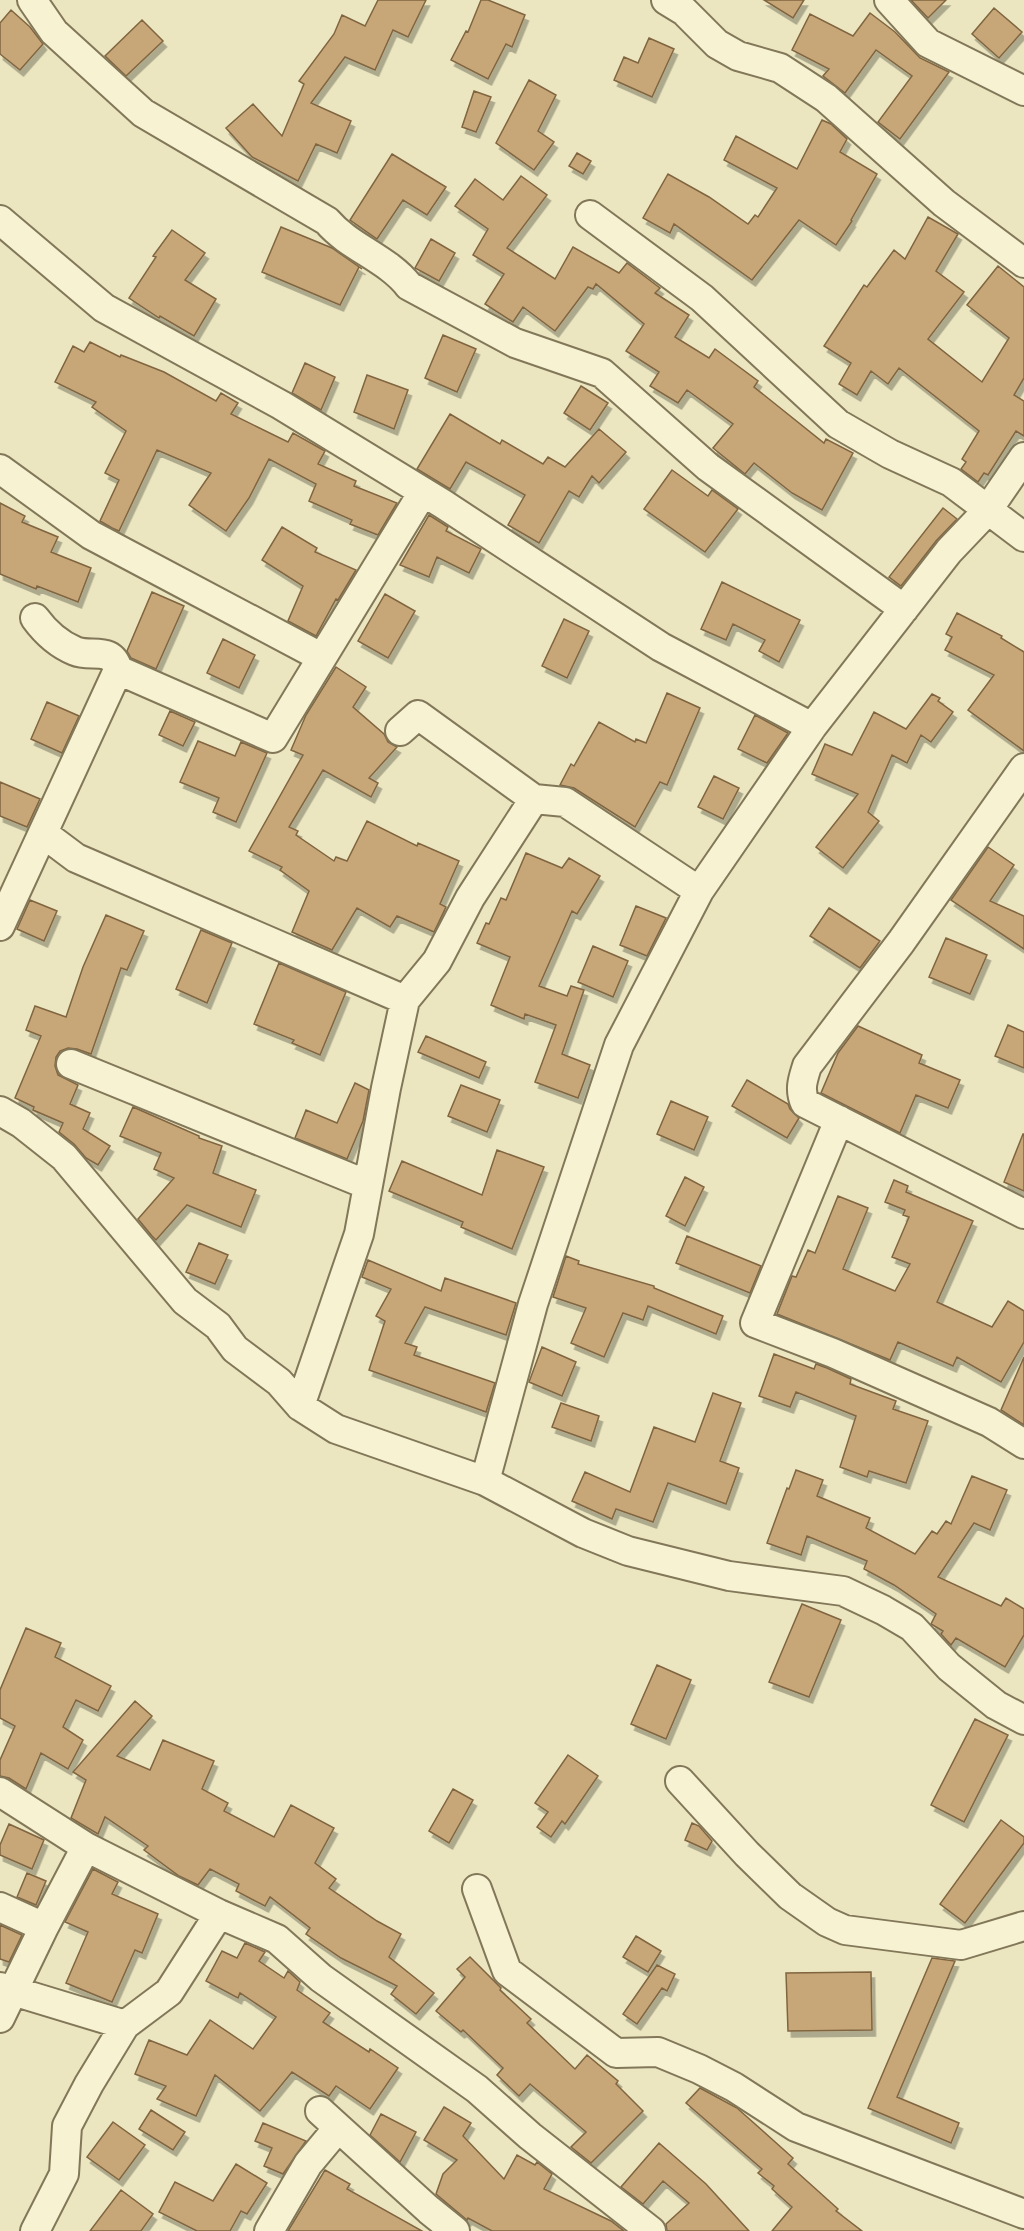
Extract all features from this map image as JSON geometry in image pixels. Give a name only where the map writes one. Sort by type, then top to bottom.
[{"type":"street","points":[[32,0],[54,32],[143,113],[327,221],[339,234],[399,273],[409,286],[515,343],[602,372],[708,467],[904,609]]},
{"type":"street","points":[[889,0],[928,43],[1024,92]]},
{"type":"street","points":[[680,4],[717,44],[738,56],[780,68],[826,98],[944,203],[1024,263]]},
{"type":"street","points":[[590,215],[702,298],[838,424],[890,454],[951,482],[1024,537]]},
{"type":"street","points":[[0,220],[104,308],[281,405],[423,492],[661,647],[812,727]]},
{"type":"street","points":[[485,1481],[533,1304],[619,1045],[699,891],[812,727],[949,551],[987,511],[1024,457]]},
{"type":"street","points":[[0,469],[91,535],[321,657]]},
{"type":"street","points":[[118,670],[273,738],[423,492]]},
{"type":"street","points":[[0,926],[118,670],[117,662],[109,656],[101,653],[77,652],[64,646],[47,634],[35,618]]},
{"type":"street","points":[[400,731],[418,715],[534,799],[566,802],[699,891]]},
{"type":"street","points":[[1024,768],[901,942],[807,1066],[801,1084],[805,1103],[1024,1214]]},
{"type":"street","points":[[300,1406],[359,1234],[405,1000],[437,961],[470,898],[534,799]]},
{"type":"street","points":[[44,834],[76,858],[405,1000]]},
{"type":"street","points":[[71,1064],[368,1185]]},
{"type":"street","points":[[0,1111],[21,1123],[64,1157],[185,1301],[218,1326],[235,1349],[279,1382],[300,1406],[336,1429],[485,1481],[583,1533],[628,1551],[729,1576],[843,1591],[912,1627],[949,1667],[996,1705],[1024,1720]]},
{"type":"street","points":[[839,1120],[755,1323],[833,1353],[989,1422],[1024,1444]]},
{"type":"street","points":[[680,1781],[747,1854],[790,1896],[826,1922],[845,1930],[960,1945],[1024,1926]]},
{"type":"street","points":[[0,1792],[86,1847],[219,1914],[277,1939],[321,1978],[477,2089],[530,2136],[651,2231]]},
{"type":"street","points":[[0,2018],[6,1989],[44,1927],[86,1847]]},
{"type":"street","points":[[477,1889],[507,1971],[616,2053],[658,2052],[699,2068],[735,2087],[796,2127],[1024,2214]]},
{"type":"street","points":[[0,1907],[44,1927]]},
{"type":"street","points":[[35,2231],[64,2174],[67,2126],[89,2084],[125,2025],[169,1992],[219,1914]]},
{"type":"street","points":[[6,1989],[125,2025]]},
{"type":"street","points":[[269,2231],[308,2163],[329,2120],[455,2231]]},
{"type":"building","points":[[378,0],[426,0],[408,37],[393,30],[375,70],[345,57],[311,103],[351,121],[337,153],[316,144],[298,181],[252,157],[226,128],[253,104],[282,136],[304,84],[299,81],[334,34],[342,15],[365,26]]},
{"type":"building","points":[[481,0],[488,0],[525,15],[512,47],[506,44],[488,79],[451,60],[466,31],[468,32]]},
{"type":"building","points":[[764,0],[804,0],[793,18]]},
{"type":"building","points":[[911,0],[946,0],[928,18]]},
{"type":"building","points":[[994,8],[1022,32],[999,58],[972,34]]},
{"type":"building","points":[[11,10],[30,27],[43,44],[20,70],[0,54],[0,23]]},
{"type":"building","points":[[870,13],[895,32],[920,58],[949,72],[900,139],[878,122],[912,76],[876,50],[845,93],[823,76],[829,69],[792,50],[810,14],[853,36]]},
{"type":"building","points":[[142,20],[163,41],[126,76],[105,56]]},
{"type":"building","points":[[649,38],[674,49],[652,97],[614,80],[624,57],[638,63]]},
{"type":"building","points":[[529,80],[556,95],[538,131],[554,142],[534,170],[496,143]]},
{"type":"building","points":[[474,91],[491,97],[476,132],[462,127]]},
{"type":"building","points":[[822,120],[831,124],[847,139],[840,152],[877,174],[852,221],[836,245],[799,220],[752,280],[674,224],[670,233],[643,218],[668,174],[709,197],[748,224],[755,215],[758,217],[777,188],[724,160],[736,136],[797,169]]},
{"type":"building","points":[[577,153],[591,161],[583,174],[569,166]]},
{"type":"building","points":[[392,154],[446,187],[427,215],[403,200],[377,239],[350,220]]},
{"type":"building","points":[[521,176],[547,195],[507,248],[555,279],[573,247],[619,273],[627,263],[660,288],[655,293],[689,315],[675,337],[709,358],[715,349],[758,381],[754,387],[824,443],[826,439],[853,453],[822,510],[792,493],[754,463],[745,474],[713,448],[733,424],[687,390],[678,403],[650,386],[659,372],[626,351],[644,324],[596,284],[593,289],[588,287],[555,331],[523,307],[513,322],[485,304],[504,274],[473,255],[488,229],[455,206],[475,179],[503,200]]},
{"type":"building","points":[[928,217],[958,234],[936,271],[964,292],[928,339],[982,382],[1009,338],[967,305],[998,266],[1024,287],[1024,378],[1014,395],[1024,401],[1024,436],[1016,431],[988,475],[984,473],[978,482],[961,469],[966,462],[962,459],[979,431],[899,368],[888,384],[871,371],[857,395],[839,384],[851,363],[824,346],[864,285],[867,287],[894,250],[905,259]]},
{"type":"building","points":[[281,227],[332,248],[362,269],[359,267],[340,305],[262,272]]},
{"type":"building","points":[[172,230],[205,253],[185,280],[216,299],[194,336],[160,316],[159,318],[129,298],[156,257],[153,256]]},
{"type":"building","points":[[431,239],[455,253],[439,281],[415,268]]},
{"type":"building","points":[[443,335],[476,349],[457,392],[425,378]]},
{"type":"building","points":[[90,342],[120,357],[121,355],[164,372],[216,401],[221,393],[238,403],[231,414],[288,442],[293,433],[325,451],[318,464],[356,481],[354,486],[397,503],[378,535],[350,524],[352,520],[309,501],[316,484],[269,459],[249,498],[226,531],[189,505],[211,473],[157,450],[119,531],[100,521],[119,480],[105,473],[126,431],[92,407],[96,402],[55,382],[73,346],[84,352]]},
{"type":"building","points":[[305,363],[335,377],[321,410],[292,393]]},
{"type":"building","points":[[367,375],[408,390],[394,429],[354,412]]},
{"type":"building","points":[[581,386],[608,403],[590,430],[564,413]]},
{"type":"building","points":[[450,414],[500,444],[502,440],[543,464],[548,457],[565,467],[599,429],[626,452],[599,483],[592,476],[579,497],[569,491],[539,543],[508,525],[525,495],[466,462],[450,489],[417,469]]},
{"type":"building","points":[[672,470],[708,496],[712,490],[738,509],[705,552],[644,509]]},
{"type":"building","points":[[0,503],[25,516],[22,522],[58,537],[51,552],[91,568],[78,602],[37,586],[36,589],[0,574]]},
{"type":"building","points":[[943,508],[957,519],[936,541],[901,586],[889,577]]},
{"type":"building","points":[[429,515],[448,527],[446,531],[481,549],[469,573],[437,557],[429,577],[400,565]]},
{"type":"building","points":[[282,527],[317,548],[315,552],[356,570],[338,600],[336,599],[316,636],[288,621],[303,586],[262,560]]},
{"type":"building","points":[[722,582],[800,620],[779,662],[759,651],[765,640],[733,624],[726,640],[701,629]]},
{"type":"building","points":[[152,592],[184,606],[156,669],[131,658],[127,651]]},
{"type":"building","points":[[385,594],[415,611],[388,658],[358,641]]},
{"type":"building","points":[[957,613],[1002,636],[1001,638],[1024,652],[1024,751],[968,710],[994,675],[945,650],[952,637],[946,634]]},
{"type":"building","points":[[564,619],[589,631],[567,678],[542,666]]},
{"type":"building","points":[[223,639],[255,655],[239,688],[207,673]]},
{"type":"building","points":[[336,667],[366,687],[353,707],[384,734],[388,742],[397,747],[369,778],[378,783],[371,797],[323,770],[289,827],[298,831],[296,835],[334,861],[336,857],[347,861],[367,821],[417,846],[418,843],[459,861],[440,904],[446,907],[434,932],[397,916],[390,927],[357,908],[332,950],[292,932],[309,891],[280,870],[282,867],[249,851],[303,755],[291,750],[306,715]]},
{"type":"building","points":[[667,693],[700,708],[667,785],[660,782],[635,827],[574,788],[560,785],[571,764],[574,766],[599,722],[635,742],[636,739],[646,743]]},
{"type":"building","points":[[932,694],[940,698],[938,701],[953,712],[931,742],[921,735],[907,763],[892,755],[868,812],[879,821],[843,868],[816,847],[858,794],[812,774],[825,744],[852,755],[874,712],[906,729]]},
{"type":"building","points":[[47,702],[79,716],[62,753],[31,739]]},
{"type":"building","points":[[170,711],[195,722],[183,746],[159,735]]},
{"type":"building","points":[[755,715],[788,733],[767,763],[738,749]]},
{"type":"building","points":[[198,741],[235,756],[241,742],[267,753],[236,822],[213,812],[219,798],[180,782]]},
{"type":"building","points":[[714,776],[739,788],[723,819],[698,807]]},
{"type":"building","points":[[0,782],[40,799],[27,827],[0,816]]},
{"type":"building","points":[[988,847],[1014,865],[990,901],[1024,916],[1024,949],[951,900]]},
{"type":"building","points":[[526,853],[562,868],[569,858],[600,876],[577,914],[572,911],[539,986],[567,996],[571,986],[584,990],[562,1054],[590,1065],[578,1098],[535,1082],[556,1025],[525,1014],[524,1019],[491,1005],[510,957],[477,943],[501,898],[506,900]]},
{"type":"building","points":[[30,900],[57,911],[44,941],[17,929]]},
{"type":"building","points":[[636,906],[666,918],[647,956],[620,945]]},
{"type":"building","points":[[829,908],[880,941],[860,968],[810,936]]},
{"type":"building","points":[[106,915],[144,931],[127,970],[121,968],[91,1054],[68,1048],[60,1051],[56,1057],[55,1066],[58,1075],[78,1085],[70,1104],[90,1113],[83,1129],[110,1146],[98,1165],[86,1158],[59,1132],[63,1123],[33,1110],[34,1107],[15,1098],[41,1036],[26,1030],[35,1006],[66,1017],[83,967]]},
{"type":"building","points":[[201,930],[232,943],[207,1003],[176,989]]},
{"type":"building","points":[[946,938],[987,955],[970,994],[929,977]]},
{"type":"building","points":[[593,946],[628,961],[613,997],[578,982]]},
{"type":"building","points":[[279,963],[346,992],[320,1055],[292,1043],[294,1040],[254,1024]]},
{"type":"building","points":[[1008,1025],[1024,1032],[1024,1068],[995,1056]]},
{"type":"building","points":[[858,1026],[922,1055],[919,1063],[960,1080],[948,1108],[916,1095],[900,1133],[821,1093],[838,1053]]},
{"type":"building","points":[[426,1036],[486,1062],[479,1078],[418,1052]]},
{"type":"building","points":[[747,1080],[788,1104],[799,1118],[787,1138],[732,1106]]},
{"type":"building","points":[[355,1083],[369,1090],[363,1121],[347,1159],[295,1138],[306,1110],[337,1123]]},
{"type":"building","points":[[461,1085],[500,1100],[487,1132],[448,1116]]},
{"type":"building","points":[[671,1101],[708,1117],[694,1150],[657,1134]]},
{"type":"building","points":[[133,1107],[199,1136],[199,1138],[222,1146],[213,1173],[256,1190],[241,1227],[187,1205],[156,1240],[152,1236],[138,1219],[174,1178],[154,1169],[161,1153],[120,1136]]},
{"type":"building","points":[[1024,1134],[1024,1191],[1004,1182]]},
{"type":"building","points":[[497,1150],[544,1167],[512,1249],[461,1227],[463,1222],[389,1191],[402,1161],[482,1195]]},
{"type":"building","points":[[685,1177],[704,1187],[685,1226],[666,1216]]},
{"type":"building","points":[[894,1180],[908,1186],[906,1192],[973,1221],[937,1302],[992,1327],[1008,1301],[1024,1311],[1024,1342],[1001,1382],[957,1357],[953,1366],[898,1342],[890,1360],[777,1314],[792,1276],[796,1277],[808,1250],[815,1253],[838,1196],[868,1208],[843,1269],[895,1291],[910,1264],[892,1257],[909,1217],[903,1215],[905,1210],[885,1202]]},
{"type":"building","points":[[687,1236],[761,1266],[750,1293],[676,1263]]},
{"type":"building","points":[[199,1243],[228,1255],[215,1284],[186,1272]]},
{"type":"building","points":[[566,1256],[579,1261],[578,1264],[654,1286],[654,1288],[723,1316],[716,1334],[648,1306],[643,1320],[623,1313],[604,1357],[571,1343],[586,1308],[553,1297]]},
{"type":"building","points":[[368,1260],[441,1291],[445,1278],[516,1303],[506,1335],[425,1307],[405,1343],[417,1347],[414,1355],[495,1383],[486,1412],[369,1370],[385,1321],[376,1316],[391,1289],[362,1277]]},
{"type":"building","points":[[542,1347],[576,1362],[562,1396],[529,1382]]},
{"type":"building","points":[[774,1354],[814,1369],[816,1364],[827,1368],[851,1379],[850,1384],[896,1401],[893,1409],[928,1421],[906,1483],[869,1471],[867,1477],[840,1467],[856,1416],[796,1392],[790,1407],[759,1396]]},
{"type":"building","points":[[1024,1357],[1024,1425],[1001,1410]]},
{"type":"building","points":[[713,1393],[741,1403],[720,1461],[739,1468],[726,1504],[668,1483],[653,1522],[616,1509],[612,1519],[572,1501],[585,1472],[630,1492],[654,1427],[695,1442]]},
{"type":"building","points":[[561,1403],[599,1416],[591,1441],[552,1427]]},
{"type":"building","points":[[796,1470],[823,1480],[817,1496],[870,1518],[866,1528],[915,1554],[932,1531],[937,1534],[946,1521],[951,1524],[972,1476],[1007,1490],[990,1530],[974,1523],[938,1577],[1001,1606],[1006,1598],[1024,1609],[1024,1635],[1005,1667],[956,1638],[951,1645],[941,1634],[943,1631],[931,1624],[936,1614],[894,1585],[864,1569],[867,1561],[807,1536],[801,1555],[767,1543]]},
{"type":"building","points":[[802,1604],[841,1620],[809,1697],[769,1682]]},
{"type":"building","points":[[26,1628],[61,1643],[55,1657],[111,1686],[98,1711],[76,1700],[63,1727],[83,1740],[68,1769],[41,1753],[26,1789],[9,1778],[0,1776],[0,1760],[15,1726],[0,1718],[0,1690]]},
{"type":"building","points":[[657,1665],[691,1680],[666,1739],[631,1724]]},
{"type":"building","points":[[135,1701],[152,1716],[117,1756],[150,1770],[163,1740],[214,1761],[202,1789],[228,1803],[224,1811],[274,1837],[291,1805],[334,1828],[315,1863],[336,1879],[329,1888],[377,1921],[401,1934],[389,1957],[434,1993],[416,2014],[391,1994],[397,1986],[341,1958],[306,1934],[310,1928],[270,1897],[265,1906],[236,1891],[239,1884],[210,1869],[198,1885],[179,1876],[144,1850],[148,1846],[105,1817],[98,1834],[71,1818],[86,1780],[73,1772]]},
{"type":"building","points":[[975,1719],[1008,1735],[964,1822],[931,1805]]},
{"type":"building","points":[[568,1755],[598,1776],[565,1824],[562,1821],[551,1837],[537,1827],[548,1812],[535,1803]]},
{"type":"building","points":[[453,1789],[473,1800],[449,1843],[429,1831]]},
{"type":"building","points":[[1001,1820],[1024,1837],[1024,1843],[965,1923],[940,1904]]},
{"type":"building","points":[[692,1823],[699,1826],[712,1841],[707,1850],[685,1840]]},
{"type":"building","points":[[9,1824],[44,1840],[32,1869],[0,1855],[0,1845]]},
{"type":"building","points":[[93,1869],[118,1882],[112,1894],[158,1914],[142,1953],[135,1950],[112,2002],[66,1983],[88,1932],[65,1922]]},
{"type":"building","points":[[27,1873],[46,1881],[36,1905],[17,1897]]},
{"type":"building","points":[[0,1925],[22,1935],[9,1962],[0,1959]]},
{"type":"building","points":[[636,1936],[661,1951],[648,1972],[623,1957]]},
{"type":"building","points":[[245,1943],[265,1952],[259,1961],[284,1978],[288,1971],[300,1982],[297,1990],[330,2013],[323,2022],[398,2068],[370,2109],[336,2086],[329,2096],[292,2072],[260,2111],[215,2075],[196,2116],[157,2099],[166,2086],[135,2074],[149,2040],[187,2055],[210,2020],[253,2049],[276,2017],[240,1993],[238,1998],[206,1981],[222,1951],[237,1958]]},
{"type":"building","points":[[470,1957],[531,2019],[527,2023],[575,2069],[587,2055],[618,2081],[616,2084],[643,2111],[591,2163],[571,2147],[586,2132],[530,2084],[519,2096],[497,2075],[503,2068],[463,2030],[461,2032],[436,2011],[465,1977],[457,1969]]},
{"type":"building","points":[[932,1958],[955,1961],[897,2097],[959,2123],[951,2143],[868,2108]]},
{"type":"building","points":[[657,1965],[675,1974],[667,1991],[662,1988],[637,2024],[623,2014]]},
{"type":"building","points":[[871,1972],[872,2030],[788,2031],[786,1973]]},
{"type":"building","points":[[700,2088],[737,2108],[793,2158],[788,2164],[838,2209],[836,2211],[862,2231],[772,2231],[792,2207],[772,2189],[774,2186],[758,2173],[762,2169],[686,2103]]},
{"type":"building","points":[[444,2107],[471,2123],[463,2136],[504,2179],[517,2155],[535,2165],[537,2162],[552,2174],[544,2189],[611,2221],[624,2231],[492,2231],[468,2218],[467,2220],[436,2194],[443,2174],[457,2160],[424,2140]]},
{"type":"building","points":[[151,2110],[185,2132],[173,2150],[139,2129]]},
{"type":"building","points":[[381,2114],[416,2132],[400,2162],[370,2135]]},
{"type":"building","points":[[113,2122],[145,2145],[119,2180],[87,2157]]},
{"type":"building","points":[[263,2123],[306,2141],[283,2174],[264,2166],[272,2148],[255,2141]]},
{"type":"building","points":[[659,2143],[706,2184],[749,2231],[667,2231],[666,2224],[689,2203],[663,2181],[643,2204],[621,2187]]},
{"type":"building","points":[[236,2164],[267,2183],[247,2214],[241,2211],[230,2231],[197,2231],[159,2212],[175,2182],[213,2201]]},
{"type":"building","points":[[325,2170],[350,2184],[347,2189],[422,2231],[288,2231]]},
{"type":"building","points":[[121,2190],[153,2214],[141,2231],[90,2231]]}]
